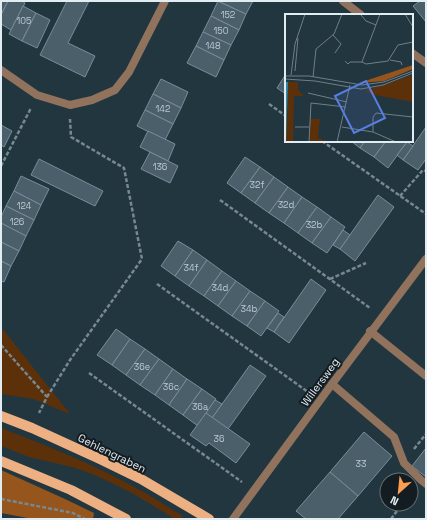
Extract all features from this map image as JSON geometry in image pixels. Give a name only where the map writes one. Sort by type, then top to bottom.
[{"type":"main road","name":"Gehlengraben","points":[[1,416],[32,428],[141,479],[209,519]]},
{"type":"main road","points":[[1,461],[71,490],[126,519]]},
{"type":"street","points":[[1,70],[37,95],[70,104],[92,100],[115,90],[129,72],[165,1]]},
{"type":"street","points":[[342,1],[360,14]]},
{"type":"street","points":[[413,54],[426,63]]},
{"type":"street","name":"Willersweg","points":[[233,519],[319,400],[426,259]]},
{"type":"street","points":[[370,332],[426,376]]},
{"type":"street","points":[[332,384],[394,438],[404,463],[420,480],[426,484]]},
{"type":"path","points":[[1,166],[37,95]]},
{"type":"path","points":[[32,428],[47,397],[70,360],[142,259],[124,168],[71,137],[70,104]]},
{"type":"path","points":[[269,104],[285,115]]},
{"type":"path","points":[[323,142],[426,214]]},
{"type":"path","points":[[400,196],[423,170],[426,171]]},
{"type":"path","points":[[220,200],[382,317]]},
{"type":"path","points":[[330,279],[366,263]]},
{"type":"path","points":[[157,284],[319,400]]},
{"type":"path","points":[[1,345],[47,397]]},
{"type":"path","points":[[89,373],[254,491]]},
{"type":"path","points":[[417,446],[426,434]]},
{"type":"path","points":[[1,499],[73,513],[85,519]]},
{"type":"shaded area","points":[[1,327],[70,414],[34,399],[1,394]]},
{"type":"shaded area","points":[[1,428],[87,463],[142,491],[183,516],[181,519],[175,519],[134,494],[95,475],[72,467],[29,457],[1,446]]},
{"type":"shaded area","points":[[1,470],[94,513],[93,519],[33,519],[1,513]]},
{"type":"building","points":[[1,1],[8,1],[1,15]]},
{"type":"building","points":[[8,1],[22,1],[25,3],[11,30],[1,24],[1,15]]},
{"type":"building","points":[[67,1],[89,1],[68,43],[95,56],[85,77],[40,55]]},
{"type":"building","points":[[218,1],[246,14],[239,30],[211,16]]},
{"type":"building","points":[[218,1],[253,1],[246,14]]},
{"type":"building","points":[[420,1],[426,1],[426,22],[413,6]]},
{"type":"building","points":[[23,6],[36,13],[22,41],[9,34]]},
{"type":"building","points":[[36,13],[50,20],[37,48],[22,41]]},
{"type":"building","points":[[211,16],[239,30],[231,45],[203,32]]},
{"type":"building","points":[[203,32],[231,45],[224,60],[196,46]]},
{"type":"building","points":[[196,46],[224,60],[216,77],[187,63]]},
{"type":"building","points":[[285,76],[285,93],[277,88]]},
{"type":"building","points":[[161,79],[188,92],[181,108],[153,94]]},
{"type":"building","points":[[153,94],[181,108],[173,124],[145,110]]},
{"type":"building","points":[[145,110],[173,124],[165,140],[137,126]]},
{"type":"building","points":[[1,125],[12,131],[4,147],[1,145]]},
{"type":"building","points":[[426,127],[426,159],[418,170],[403,160]]},
{"type":"building","points":[[148,131],[175,144],[168,161],[140,147]]},
{"type":"building","points":[[352,142],[364,142],[360,148]]},
{"type":"building","points":[[364,142],[385,142],[374,157],[360,148]]},
{"type":"building","points":[[385,142],[407,142],[388,168],[374,157]]},
{"type":"building","points":[[407,142],[413,146],[403,160],[397,155]]},
{"type":"building","points":[[150,152],[178,166],[170,183],[141,169]]},
{"type":"building","points":[[245,157],[260,167],[241,193],[227,183]]},
{"type":"building","points":[[39,159],[103,191],[95,206],[31,175]]},
{"type":"building","points":[[260,167],[274,177],[255,203],[241,193]]},
{"type":"building","points":[[21,176],[49,189],[41,205],[14,191]]},
{"type":"building","points":[[274,177],[288,187],[269,213],[255,203]]},
{"type":"building","points":[[288,187],[302,197],[284,223],[269,213]]},
{"type":"building","points":[[14,191],[41,205],[34,220],[6,206]]},
{"type":"building","points":[[378,195],[394,207],[355,261],[340,249]]},
{"type":"building","points":[[302,197],[317,207],[298,233],[284,223]]},
{"type":"building","points":[[6,206],[34,220],[26,236],[1,223],[1,217]]},
{"type":"building","points":[[317,207],[331,217],[312,243],[298,233]]},
{"type":"building","points":[[331,217],[345,227],[327,253],[312,243]]},
{"type":"building","points":[[1,223],[26,236],[19,251],[1,242]]},
{"type":"building","points":[[343,230],[350,235],[340,249],[333,245]]},
{"type":"building","points":[[178,241],[193,250],[175,276],[161,266]]},
{"type":"building","points":[[1,242],[19,251],[11,266],[1,261]]},
{"type":"building","points":[[193,250],[207,260],[189,286],[175,276]]},
{"type":"building","points":[[207,260],[222,271],[204,296],[189,286]]},
{"type":"building","points":[[1,261],[11,266],[4,282],[1,281]]},
{"type":"building","points":[[222,271],[236,281],[218,306],[204,296]]},
{"type":"building","points":[[311,279],[326,290],[289,343],[274,332]]},
{"type":"building","points":[[236,281],[250,291],[232,316],[218,306]]},
{"type":"building","points":[[250,291],[265,301],[247,326],[232,316]]},
{"type":"building","points":[[265,301],[279,311],[261,336],[247,326]]},
{"type":"building","points":[[278,313],[284,317],[274,332],[267,328]]},
{"type":"building","points":[[116,329],[130,339],[112,365],[97,355]]},
{"type":"building","points":[[130,339],[145,349],[126,375],[112,365]]},
{"type":"building","points":[[145,349],[159,359],[140,385],[126,375]]},
{"type":"building","points":[[159,359],[173,369],[155,395],[140,385]]},
{"type":"building","points":[[250,365],[266,376],[228,429],[212,418]]},
{"type":"building","points":[[173,369],[187,379],[169,405],[155,395]]},
{"type":"building","points":[[187,379],[202,389],[183,415],[169,405]]},
{"type":"building","points":[[202,389],[216,399],[198,426],[183,415]]},
{"type":"building","points":[[215,400],[222,404],[212,418],[206,413]]},
{"type":"building","points":[[206,413],[250,444],[236,463],[209,443],[206,446],[190,435]]},
{"type":"building","points":[[364,432],[392,456],[358,496],[330,472]]},
{"type":"building","points":[[426,448],[426,477],[412,466]]},
{"type":"building","points":[[330,472],[358,496],[338,519],[306,519],[296,511]]}]
